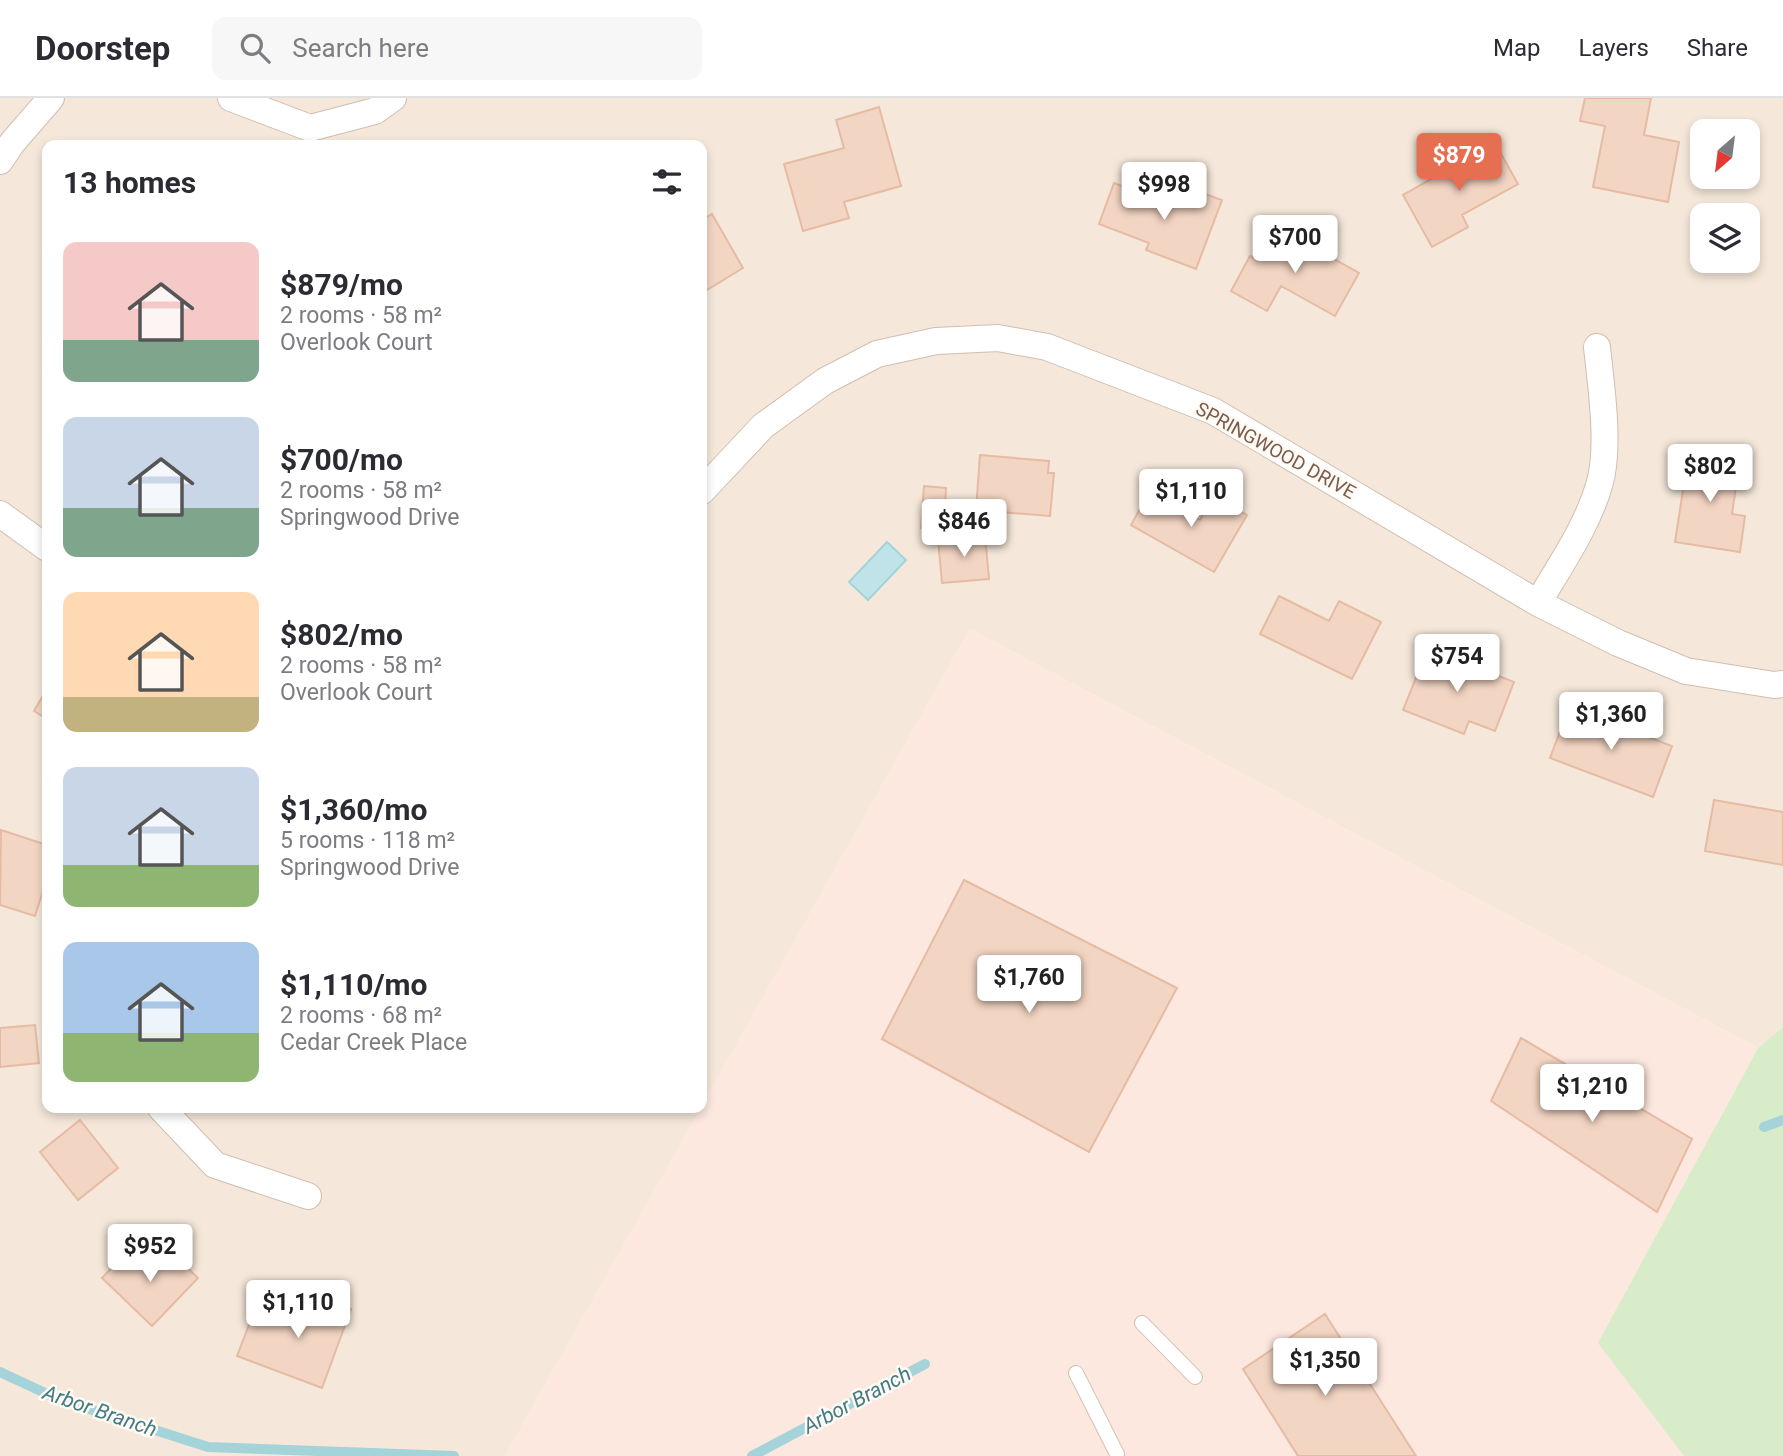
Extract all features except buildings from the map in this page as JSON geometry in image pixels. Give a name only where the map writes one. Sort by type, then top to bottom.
[{"type":"street","points":[[0,161],[51,98]]},
{"type":"street","points":[[231,98],[310,128],[375,111],[393,98]]},
{"type":"street","name":"SPRINGWOOD DRIVE","points":[[707,486],[763,426],[825,381],[877,354],[936,341],[998,338],[1047,347],[1213,411],[1538,603],[1618,643],[1686,671],[1774,685],[1783,684]]},
{"type":"street","points":[[1538,603],[1576,538],[1600,481],[1604,405],[1597,347]]},
{"type":"street","points":[[0,514],[42,544]]},
{"type":"street","points":[[166,1113],[215,1165],[308,1196]]},
{"type":"lane","points":[[1142,1324],[1195,1377]]},
{"type":"lane","points":[[1076,1373],[1117,1454]]},
{"type":"shaded area","points":[[0,98],[1783,98],[1783,1027],[1758,1048],[970,629],[707,1097],[707,140],[42,140],[42,1113],[698,1113],[505,1456],[0,1456]]},
{"type":"shaded area","points":[[970,629],[1758,1048],[1717,1123],[1783,1456],[505,1456],[698,1113],[707,1113],[707,1097]]},
{"type":"green space","points":[[1783,1027],[1783,1456],[1684,1456],[1598,1343],[1758,1048]]},
{"type":"water","points":[[887,542],[906,560],[868,600],[849,582]]},
{"type":"waterway","name":"Arbor Branch","points":[[1764,1127],[1783,1120]]},
{"type":"waterway","name":"Arbor Branch","points":[[752,1456],[925,1364]]},
{"type":"waterway","name":"Arbor Branch","points":[[0,1372],[58,1399],[208,1447],[454,1456]]}]
